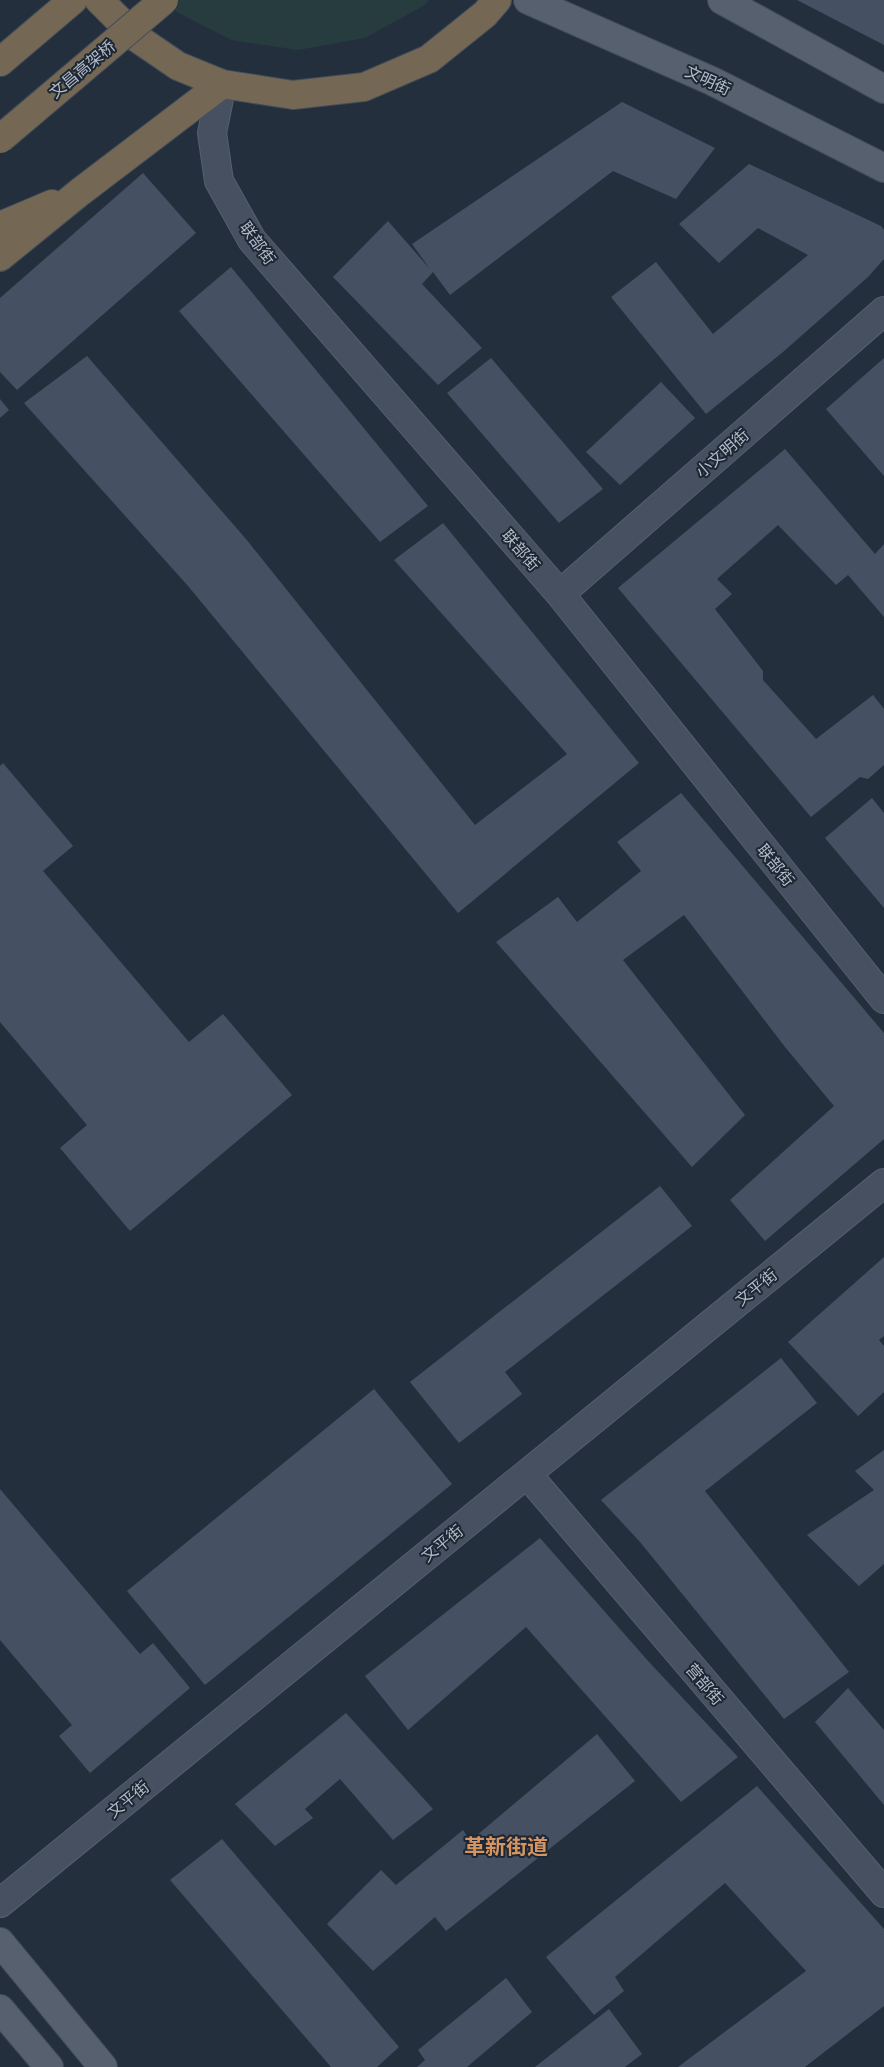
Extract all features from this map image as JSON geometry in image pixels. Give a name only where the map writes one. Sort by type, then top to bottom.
[{"type":"highway","points":[[0,62],[73,0]]},
{"type":"highway","points":[[99,0],[137,38],[178,66],[222,84],[293,95],[364,87],[430,59],[485,14],[497,0]]},
{"type":"highway","name":"文昌高架桥","points":[[0,139],[164,0]]},
{"type":"highway","points":[[0,257],[80,192],[222,84]]},
{"type":"highway","points":[[0,226],[80,192]]},
{"type":"main road","name":"文明街","points":[[528,0],[712,81],[884,168]]},
{"type":"main road","points":[[722,0],[884,89]]},
{"type":"main road","points":[[0,1942],[103,2067]]},
{"type":"main road","points":[[0,2009],[49,2067]]},
{"type":"street","name":"联部街","points":[[222,84],[212,133],[219,180],[252,240],[560,594],[884,999]]},
{"type":"street","name":"小文明街","points":[[560,594],[884,311]]},
{"type":"street","name":"文平街","points":[[0,1903],[884,1183]]},
{"type":"street","name":"营部街","points":[[526,1474],[884,1893]]},
{"type":"green space","points":[[162,0],[429,0],[425,5],[365,38],[298,50],[231,40],[171,9]]},
{"type":"building","points":[[797,0],[884,0],[884,45]]},
{"type":"building","points":[[622,102],[715,148],[676,199],[613,171],[450,295],[433,272],[422,284],[482,348],[438,385],[333,277],[388,221],[430,269],[412,244]]},
{"type":"building","points":[[749,164],[881,226],[884,230],[884,259],[868,277],[783,352],[706,414],[611,297],[656,262],[713,334],[808,255],[758,228],[719,263],[679,224]]},
{"type":"building","points":[[143,173],[196,233],[17,390],[0,372],[0,298]]},
{"type":"building","points":[[231,267],[428,506],[380,542],[179,311]]},
{"type":"building","points":[[87,356],[246,539],[475,825],[567,754],[394,560],[443,523],[639,763],[458,913],[188,586],[24,403]]},
{"type":"building","points":[[491,358],[603,489],[559,523],[447,393]]},
{"type":"building","points":[[884,358],[884,476],[826,409]]},
{"type":"building","points":[[661,382],[695,418],[620,485],[586,452]]},
{"type":"building","points":[[0,399],[9,410],[0,418]]},
{"type":"building","points":[[785,449],[875,554],[884,544],[884,617],[848,575],[836,585],[778,525],[717,579],[732,594],[715,609],[763,671],[763,680],[816,739],[873,695],[884,709],[884,765],[868,779],[860,777],[811,817],[618,588]]},
{"type":"building","points":[[3,763],[73,846],[43,871],[189,1042],[223,1014],[292,1095],[130,1231],[60,1148],[87,1125],[0,1022],[0,766]]},
{"type":"building","points":[[681,793],[884,1033],[884,1139],[765,1241],[730,1200],[834,1106],[785,1047],[684,915],[623,960],[745,1115],[692,1167],[496,942],[558,897],[577,922],[641,871],[617,842]]},
{"type":"building","points":[[872,798],[884,813],[884,908],[825,838]]},
{"type":"building","points":[[660,1186],[692,1226],[505,1372],[522,1394],[459,1443],[410,1382]]},
{"type":"building","points":[[884,1257],[884,1336],[879,1340],[884,1346],[884,1392],[858,1416],[788,1342]]},
{"type":"building","points":[[781,1358],[817,1403],[705,1491],[849,1672],[784,1719],[640,1542],[601,1500]]},
{"type":"building","points":[[374,1389],[452,1484],[205,1685],[127,1591]]},
{"type":"building","points":[[884,1450],[884,1564],[859,1586],[807,1535],[874,1490],[855,1471]]},
{"type":"building","points":[[0,1489],[140,1654],[153,1643],[190,1688],[90,1773],[59,1736],[72,1725],[0,1640]]},
{"type":"building","points":[[540,1538],[649,1662],[738,1757],[681,1802],[526,1627],[408,1730],[365,1676]]},
{"type":"building","points":[[848,1688],[884,1730],[884,1805],[815,1722]]},
{"type":"building","points":[[346,1713],[433,1809],[393,1840],[340,1779],[305,1809],[313,1818],[275,1846],[235,1804]]},
{"type":"building","points":[[597,1734],[635,1781],[446,1931],[435,1917],[373,1971],[327,1924],[381,1870],[396,1885],[463,1830],[470,1841]]},
{"type":"building","points":[[757,1786],[884,1929],[884,2006],[805,2067],[678,2067],[806,1971],[725,1883],[615,1977],[624,1991],[594,2015],[546,1957]]},
{"type":"building","points":[[222,1839],[399,2047],[377,2067],[331,2067],[170,1880]]},
{"type":"building","points":[[506,1978],[532,2012],[467,2067],[417,2067],[425,2060],[418,2050]]},
{"type":"building","points":[[609,2009],[642,2054],[625,2067],[535,2067]]},
{"type":"district","name":"革新街道","points":[[506,1847]]}]
